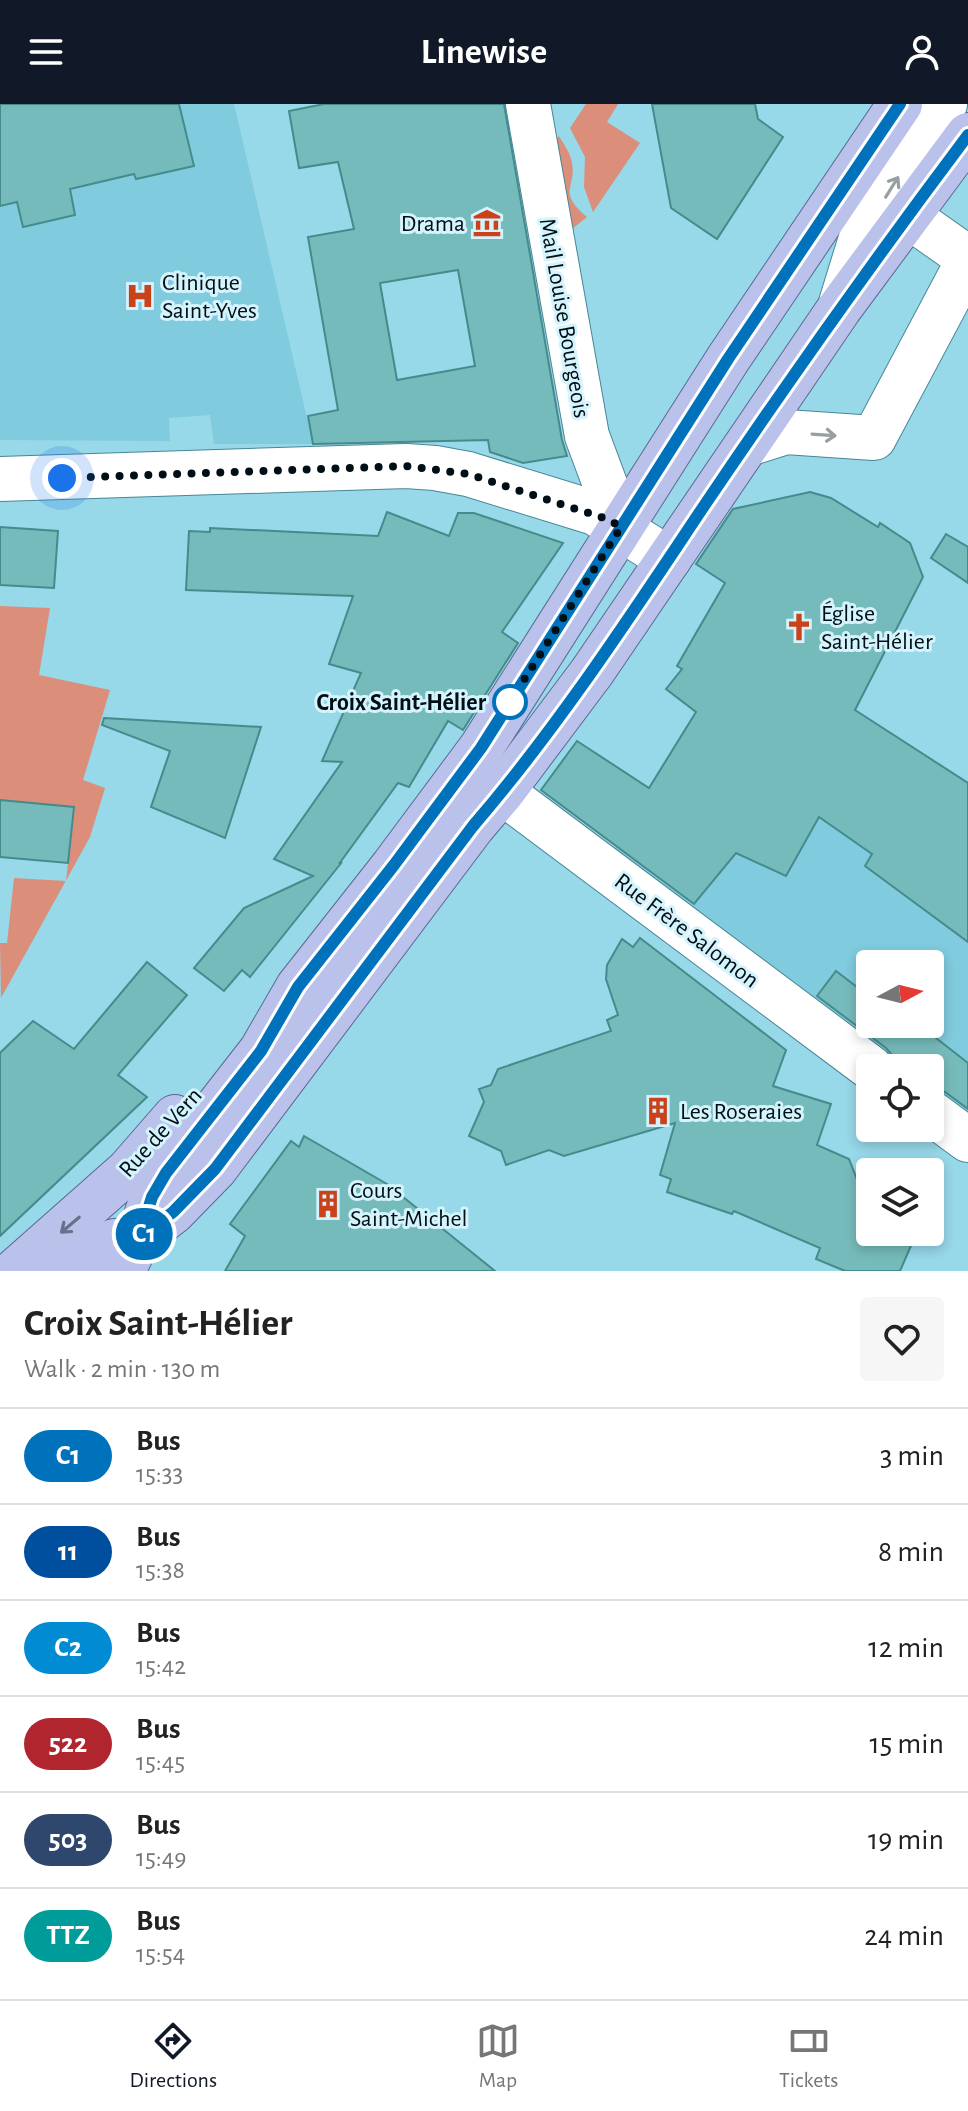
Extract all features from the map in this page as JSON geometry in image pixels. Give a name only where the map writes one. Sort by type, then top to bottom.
[{"type":"main road","points":[[131,1255],[152,1197],[166,1173],[261,1051],[298,987],[481,748],[728,359],[900,104]]},
{"type":"main road","points":[[131,1255],[215,1169],[592,672],[839,309],[968,135]]},
{"type":"main road","name":"Rue de Vern","points":[[15,1271],[128,1171],[246,1036],[298,987]]},
{"type":"main road","points":[[63,1271],[114,1241],[131,1255]]},
{"type":"street","name":"Mail Louise Bourgeois","points":[[528,104],[587,436],[621,527]]},
{"type":"street","points":[[839,309],[862,235],[945,104]]},
{"type":"street","points":[[748,444],[786,432],[874,438],[968,260],[908,216]]},
{"type":"street","points":[[0,479],[406,466],[435,468],[468,474],[595,513],[669,559]]},
{"type":"street","name":"Rue Frère Salomon","points":[[502,792],[856,1057]]},
{"type":"street","points":[[944,1122],[968,1140]]},
{"type":"shaded area","name":"Clinique Saint-Yves","points":[[0,104],[234,104],[313,444],[214,444],[210,415],[169,418],[170,441],[0,440]]},
{"type":"shaded area","points":[[586,104],[618,104],[607,122],[640,143],[593,212],[584,187],[585,157],[570,128]]},
{"type":"shaded area","points":[[559,136],[573,168],[572,200],[587,217],[562,237],[546,150]]},
{"type":"shaded area","points":[[0,606],[50,608],[39,675],[110,690],[83,780],[105,788],[90,837],[66,880],[74,808],[0,800]]},
{"type":"shaded area","points":[[873,722],[968,783],[968,1130],[944,1111],[944,1054],[872,1054],[615,848],[670,772],[662,767],[687,726],[723,747],[848,760]]},
{"type":"shaded area","points":[[14,878],[66,881],[1,998],[0,943],[7,943]]},
{"type":"building","points":[[0,104],[179,104],[194,166],[136,179],[134,174],[70,189],[75,215],[23,227],[17,202],[0,206]]},
{"type":"building","points":[[324,104],[504,104],[567,456],[523,463],[490,452],[488,440],[313,444],[308,416],[338,410],[308,237],[354,229],[338,162],[299,168],[289,111]],"holes":[[[458,270],[475,366],[397,380],[380,283]]]},
{"type":"building","points":[[652,104],[755,104],[758,119],[783,137],[717,239],[671,208]]},
{"type":"building","points":[[810,492],[831,498],[878,527],[880,523],[910,543],[923,577],[855,710],[968,783],[968,942],[865,866],[872,854],[819,817],[786,876],[736,853],[694,904],[541,790],[577,741],[649,788],[696,712],[666,689],[682,669],[677,666],[725,583],[696,564],[733,509]]},
{"type":"building","points":[[387,512],[449,536],[458,513],[474,513],[563,543],[502,632],[518,643],[463,730],[448,721],[409,787],[398,783],[339,864],[342,862],[250,977],[242,970],[224,991],[194,968],[244,908],[313,876],[274,859],[342,762],[322,761],[361,673],[329,664],[353,596],[186,590],[189,531],[210,532],[210,528],[378,536]]},
{"type":"building","points":[[0,527],[58,531],[54,588],[0,585]]},
{"type":"building","points":[[946,534],[968,547],[968,583],[931,558]]},
{"type":"building","points":[[104,718],[261,727],[225,838],[151,807],[170,751],[102,725]]},
{"type":"building","points":[[0,800],[74,807],[68,863],[0,857]]},
{"type":"building","name":"Les Roseraies","points":[[640,938],[786,1050],[773,1086],[831,1104],[817,1145],[849,1159],[856,1177],[856,1246],[911,1246],[900,1271],[845,1271],[816,1259],[820,1248],[734,1211],[732,1214],[667,1192],[671,1179],[660,1175],[675,1123],[564,1156],[549,1150],[506,1165],[501,1151],[469,1136],[484,1102],[479,1089],[491,1085],[498,1069],[611,1031],[607,1020],[618,1015],[606,979],[607,965],[622,939],[633,947]]},
{"type":"building","points":[[147,962],[187,995],[118,1075],[147,1097],[0,1236],[0,1053],[33,1021],[74,1049]]},
{"type":"building","points":[[836,971],[856,986],[856,1025],[817,996]]},
{"type":"building","points":[[873,1038],[936,1038],[968,1063],[968,1109],[944,1092],[944,1054],[891,1054]]},
{"type":"building","name":"Cours Saint-Michel","points":[[304,1136],[387,1184],[495,1271],[225,1271],[245,1236],[230,1224],[291,1141],[299,1147]]},
{"type":"bus line","name":"C1","points":[[900,104],[728,359],[481,748],[298,987],[261,1051],[166,1173],[152,1197],[139,1238],[173,1212],[215,1169],[473,826],[502,792],[592,672],[839,309],[968,135]]},
{"type":"place","name":"Drama","points":[[487,223]]},
{"type":"place","name":"Clinique Saint-Yves","points":[[140,296]]},
{"type":"place","name":"Église Saint-Hélier","points":[[799,627]]},
{"type":"place","name":"Croix Saint-Hélier","points":[[510,702]]},
{"type":"place","name":"Les Roseraies","points":[[658,1111]]},
{"type":"place","name":"Cours Saint-Michel","points":[[328,1204]]},
{"type":"route","points":[[62,478],[406,466],[435,468],[468,474],[595,513],[621,527],[510,702]]}]
